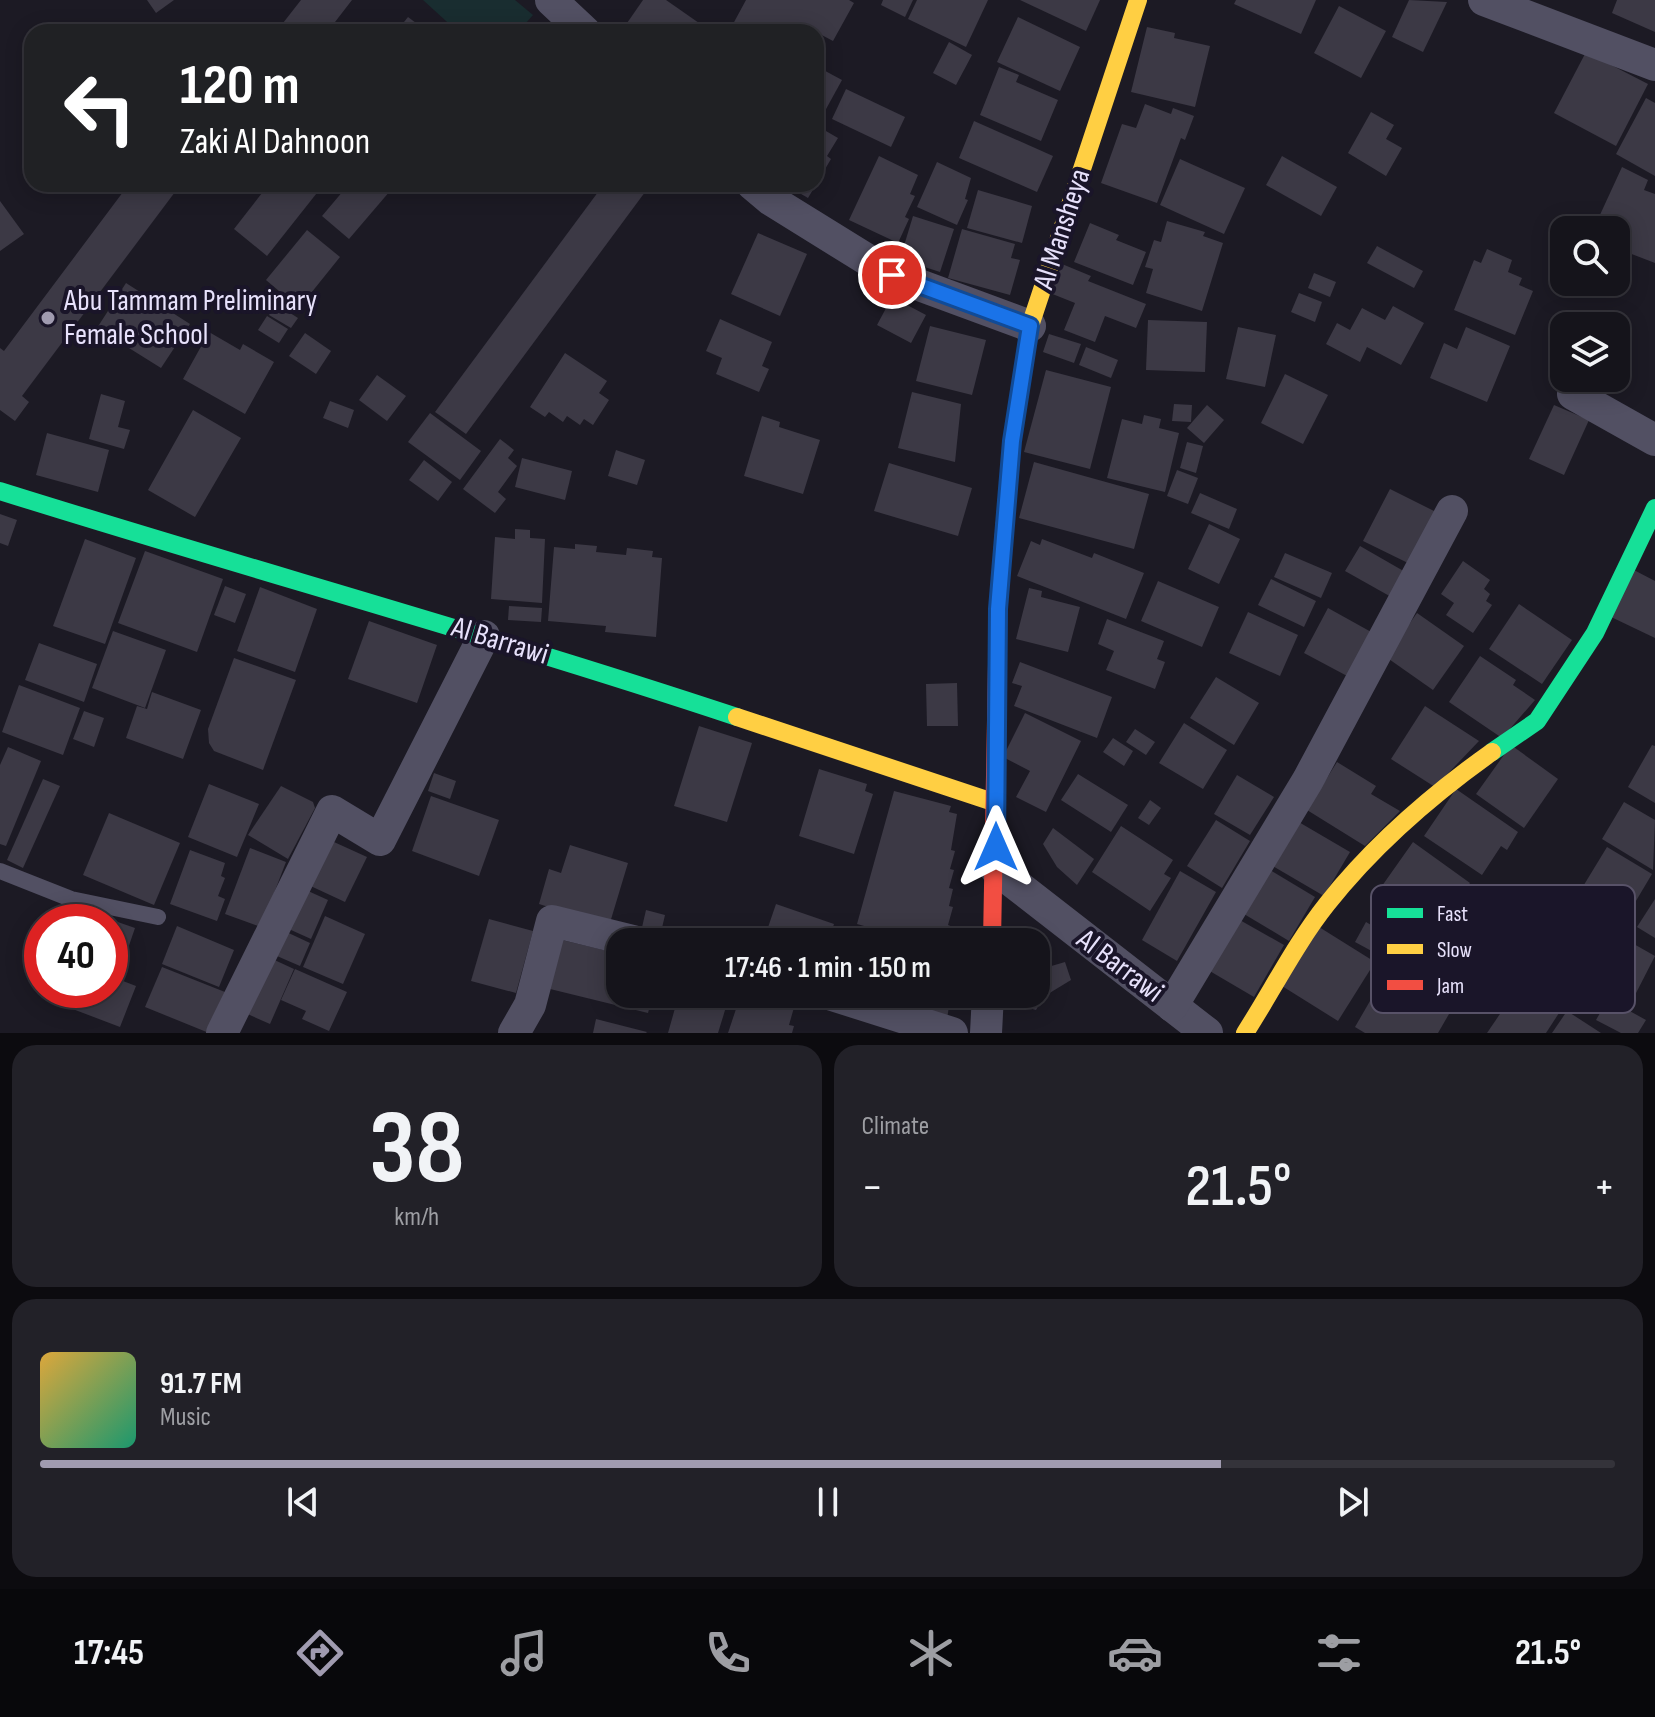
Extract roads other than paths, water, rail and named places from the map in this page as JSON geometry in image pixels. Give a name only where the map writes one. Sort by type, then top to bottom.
[{"type":"street","points":[[551,0],[576,24]]},
{"type":"street","name":"Al Mansheya","points":[[993,928],[998,609],[1012,441],[1030,326],[1138,0]]},
{"type":"street","points":[[1484,0],[1655,65]]},
{"type":"street","points":[[762,192],[892,275],[1030,326]]},
{"type":"street","points":[[1573,394],[1655,440]]},
{"type":"street","name":"Al Barrawi","points":[[0,491],[209,557],[484,636],[996,803]]},
{"type":"street","points":[[1245,1033],[1326,905],[1372,855],[1455,778],[1537,721],[1595,633],[1655,508]]},
{"type":"street","points":[[1172,1006],[1308,780],[1452,511]]},
{"type":"street","points":[[222,1033],[332,811],[380,840],[484,636]]},
{"type":"street","name":"Al Barrawi","points":[[996,869],[1207,1033]]},
{"type":"street","points":[[514,1033],[530,1005],[552,921],[606,934]]},
{"type":"street","points":[[873,1008],[952,1033]]},
{"type":"street","points":[[986,1033],[987,1008]]},
{"type":"lane","points":[[0,871],[71,899],[158,917]]},
{"type":"place","name":"Abu Tammam Preliminary Female School","points":[[48,318]]}]
